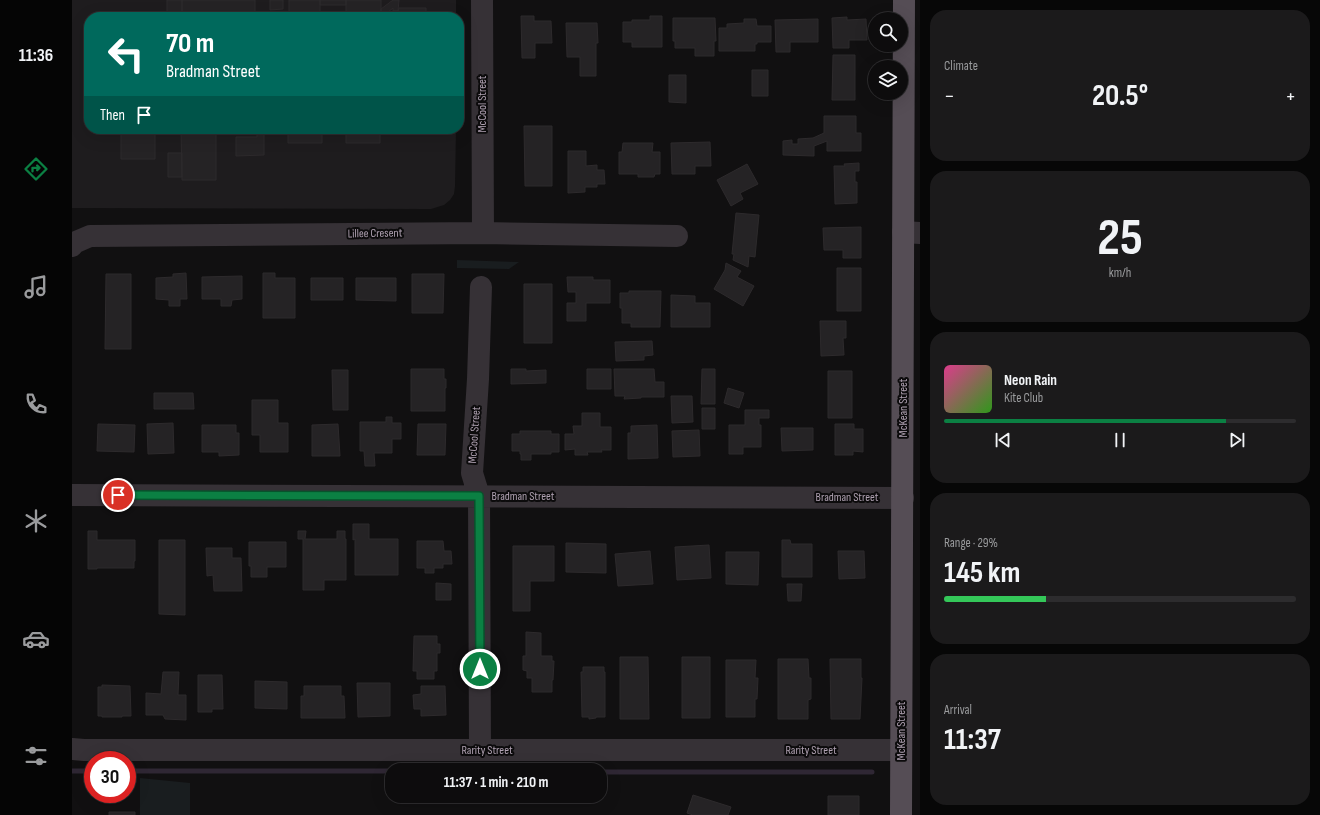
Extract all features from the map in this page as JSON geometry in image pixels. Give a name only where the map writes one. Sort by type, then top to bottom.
[{"type":"main road","name":"McKean Street","points":[[901,815],[903,498],[912,232],[904,0]]},
{"type":"street","name":"McCool Street","points":[[482,0],[483,233]]},
{"type":"street","name":"Lillee Cresent","points":[[73,245],[90,236],[483,233],[677,236]]},
{"type":"street","name":"McCool Street","points":[[480,750],[479,496],[472,473],[478,379],[481,287]]},
{"type":"street","name":"Bradman Street","points":[[72,495],[903,498]]},
{"type":"street","name":"Rarity Street","points":[[72,749],[901,750]]},
{"type":"shaded area","points":[[72,0],[456,0],[456,12],[84,12],[84,134],[456,134],[454,194],[444,205],[431,209],[72,208]]},
{"type":"shaded area","points":[[457,260],[519,262],[509,269],[457,268]]},
{"type":"shaded area","points":[[140,778],[190,783],[190,815],[140,815]]},
{"type":"building","points":[[167,0],[182,0],[182,12],[167,12]]},
{"type":"building","points":[[182,0],[255,0],[255,12],[182,12]]},
{"type":"building","points":[[270,0],[283,0],[283,9],[270,10]]},
{"type":"building","points":[[289,0],[320,0],[320,12],[289,12]]},
{"type":"building","points":[[320,0],[346,0],[346,5],[320,5]]},
{"type":"building","points":[[346,0],[381,0],[381,12],[346,12]]},
{"type":"building","points":[[393,0],[399,0],[398,11],[393,11],[393,8],[388,12],[381,12],[381,9]]},
{"type":"building","points":[[399,8],[426,8],[426,12],[393,11],[398,11]]},
{"type":"building","points":[[521,16],[534,16],[534,21],[551,21],[552,43],[535,43],[535,58],[522,58]]},
{"type":"building","points":[[650,16],[662,16],[662,47],[632,47],[632,42],[623,42],[623,22],[632,22],[632,20],[650,20]]},
{"type":"building","points":[[847,17],[847,20],[866,19],[867,40],[849,40],[849,48],[833,48],[832,18]]},
{"type":"building","points":[[673,18],[715,18],[716,41],[714,41],[714,56],[695,56],[695,48],[675,48],[675,41],[673,41]]},
{"type":"building","points":[[744,19],[756,19],[757,26],[771,26],[771,42],[757,42],[757,44],[755,44],[755,51],[719,51],[719,28],[727,28],[727,24],[744,23]]},
{"type":"building","points":[[818,19],[818,42],[790,42],[790,52],[776,52],[775,20]]},
{"type":"building","points":[[566,23],[597,23],[598,43],[596,43],[596,76],[580,76],[580,57],[567,57]]},
{"type":"building","points":[[833,55],[855,55],[855,100],[832,100]]},
{"type":"building","points":[[752,70],[768,70],[768,96],[752,96]]},
{"type":"building","points":[[669,75],[686,75],[686,103],[669,102]]},
{"type":"building","points":[[824,116],[856,116],[856,133],[861,133],[861,151],[827,151],[827,141],[814,146],[814,156],[783,155],[783,141],[792,140],[792,144],[798,144],[798,139],[813,138],[824,133]]},
{"type":"building","points":[[524,126],[552,126],[552,186],[525,186]]},
{"type":"building","points":[[121,134],[155,134],[155,159],[121,159]]},
{"type":"building","points":[[181,134],[216,134],[216,180],[182,180]]},
{"type":"building","points":[[257,134],[264,134],[264,155],[236,156],[236,137],[257,137]]},
{"type":"building","points":[[288,134],[322,134],[322,143],[288,143]]},
{"type":"building","points":[[346,134],[380,134],[380,143],[346,143]]},
{"type":"building","points":[[710,142],[711,166],[695,166],[695,174],[672,174],[671,143]]},
{"type":"building","points":[[623,143],[653,143],[652,152],[660,152],[660,174],[655,174],[654,177],[638,177],[638,174],[619,174],[619,152],[622,152]]},
{"type":"building","points":[[568,151],[586,151],[586,166],[597,165],[597,170],[604,170],[605,184],[597,184],[597,187],[585,187],[585,192],[568,193]]},
{"type":"building","points":[[168,153],[182,153],[182,177],[168,177]]},
{"type":"building","points":[[859,163],[859,171],[855,171],[855,182],[857,182],[857,203],[835,204],[834,166],[845,166],[844,164]]},
{"type":"building","points":[[747,164],[758,184],[740,193],[743,199],[731,206],[717,180]]},
{"type":"building","points":[[736,213],[759,215],[755,257],[749,256],[748,267],[733,260],[734,254],[732,254]]},
{"type":"building","points":[[861,227],[861,258],[843,258],[843,250],[824,250],[823,228]]},
{"type":"building","points":[[726,263],[741,271],[737,277],[754,286],[743,306],[714,289],[725,270]]},
{"type":"building","points":[[837,268],[861,268],[861,311],[837,311]]},
{"type":"building","points":[[186,273],[187,299],[180,299],[180,306],[169,306],[169,300],[156,299],[156,278],[173,277],[173,274]]},
{"type":"building","points":[[263,273],[275,273],[275,278],[295,278],[295,318],[263,318]]},
{"type":"building","points":[[106,274],[131,274],[131,349],[105,349]]},
{"type":"building","points":[[412,274],[444,274],[443,313],[412,313]]},
{"type":"building","points":[[242,276],[242,299],[232,300],[231,306],[221,306],[221,299],[202,299],[202,277]]},
{"type":"building","points":[[567,277],[593,277],[593,280],[610,280],[610,303],[586,303],[586,321],[567,321],[567,303],[576,303],[576,292],[568,292]]},
{"type":"building","points":[[311,278],[343,278],[343,300],[311,300]]},
{"type":"building","points":[[356,278],[396,278],[396,301],[356,300]]},
{"type":"building","points":[[524,284],[552,284],[552,343],[524,343]]},
{"type":"building","points":[[629,291],[661,291],[660,327],[631,327],[631,323],[622,323],[620,293],[629,293]]},
{"type":"building","points":[[671,295],[695,296],[695,303],[710,303],[710,327],[671,327]]},
{"type":"building","points":[[820,321],[846,321],[846,338],[843,338],[844,355],[821,356]]},
{"type":"building","points":[[652,341],[653,355],[644,356],[644,360],[616,361],[615,342]]},
{"type":"building","points":[[411,369],[444,369],[444,379],[446,379],[445,411],[411,411]]},
{"type":"building","points":[[511,369],[526,369],[526,371],[546,370],[546,383],[511,384]]},
{"type":"building","points":[[587,369],[611,369],[611,389],[587,389]]},
{"type":"building","points":[[614,369],[654,369],[655,382],[664,382],[664,397],[624,399],[625,396],[615,396]]},
{"type":"building","points":[[702,369],[715,369],[715,404],[701,404]]},
{"type":"building","points":[[332,370],[348,370],[348,410],[333,410]]},
{"type":"building","points":[[828,371],[852,371],[852,418],[828,418]]},
{"type":"building","points":[[728,388],[744,393],[739,408],[724,403]]},
{"type":"building","points":[[154,393],[193,393],[194,409],[154,409]]},
{"type":"building","points":[[671,396],[692,396],[693,422],[672,423]]},
{"type":"building","points":[[252,400],[278,400],[278,423],[288,423],[288,452],[260,452],[260,435],[252,435]]},
{"type":"building","points":[[702,408],[715,408],[715,429],[702,429]]},
{"type":"building","points":[[745,410],[769,410],[769,418],[759,418],[759,425],[761,425],[761,447],[743,447],[743,454],[729,454],[729,425],[745,425]]},
{"type":"building","points":[[582,413],[600,413],[600,427],[611,427],[611,450],[601,450],[602,452],[587,452],[588,455],[575,455],[575,449],[565,450],[565,434],[574,434],[573,426],[582,426]]},
{"type":"building","points":[[386,417],[392,417],[392,423],[401,423],[401,439],[392,439],[392,453],[374,453],[375,466],[365,466],[364,451],[360,451],[360,422],[386,422]]},
{"type":"building","points":[[173,423],[174,453],[148,454],[147,424]]},
{"type":"building","points":[[98,424],[135,425],[134,452],[97,451]]},
{"type":"building","points":[[338,424],[340,456],[312,456],[312,425]]},
{"type":"building","points":[[418,424],[446,424],[445,455],[417,455]]},
{"type":"building","points":[[835,424],[854,424],[854,429],[863,429],[863,452],[853,451],[853,455],[835,455]]},
{"type":"building","points":[[202,425],[236,425],[236,433],[239,433],[239,455],[219,456],[219,452],[202,452]]},
{"type":"building","points":[[657,425],[658,458],[628,459],[628,433],[631,433],[631,426]]},
{"type":"building","points":[[781,428],[813,428],[813,450],[782,451]]},
{"type":"building","points":[[699,430],[700,456],[673,457],[672,431]]},
{"type":"building","points":[[520,431],[551,431],[551,434],[559,434],[559,452],[551,452],[551,454],[531,454],[531,460],[521,460],[520,451],[512,451],[512,434],[520,434]]},
{"type":"building","points":[[353,524],[369,524],[369,539],[398,539],[398,575],[355,575],[355,539],[353,540]]},
{"type":"building","points":[[88,531],[97,531],[97,540],[135,540],[134,568],[88,569]]},
{"type":"building","points":[[298,531],[306,531],[305,539],[337,539],[337,531],[345,531],[346,580],[324,580],[324,590],[303,590],[303,539],[298,539]]},
{"type":"building","points":[[159,540],[185,540],[185,615],[159,614]]},
{"type":"building","points":[[782,540],[790,540],[791,544],[812,544],[812,577],[782,577]]},
{"type":"building","points":[[417,541],[443,541],[444,551],[451,551],[452,564],[443,564],[443,568],[434,568],[434,573],[425,573],[425,568],[417,568]]},
{"type":"building","points":[[249,542],[286,542],[286,567],[267,567],[267,577],[251,577],[251,566],[249,566]]},
{"type":"building","points":[[566,543],[606,544],[606,573],[566,572]]},
{"type":"building","points":[[709,545],[711,578],[677,580],[675,547]]},
{"type":"building","points":[[513,546],[554,546],[554,581],[530,581],[530,611],[513,611]]},
{"type":"building","points":[[206,548],[232,548],[232,558],[241,558],[242,591],[214,591],[213,575],[207,576]]},
{"type":"building","points":[[650,551],[653,584],[618,586],[615,554]]},
{"type":"building","points":[[838,551],[864,551],[865,578],[839,579]]},
{"type":"building","points":[[726,552],[759,552],[758,585],[726,584]]},
{"type":"building","points":[[436,583],[451,584],[451,600],[436,600]]},
{"type":"building","points":[[787,584],[802,584],[801,601],[788,601]]},
{"type":"building","points":[[526,632],[541,633],[541,656],[552,656],[552,661],[554,661],[552,692],[532,692],[532,678],[527,678],[527,671],[523,670],[523,656],[526,656]]},
{"type":"building","points":[[414,636],[437,636],[437,644],[440,644],[440,653],[437,653],[437,671],[434,671],[434,679],[417,679],[417,671],[413,671]]},
{"type":"building","points":[[620,657],[648,657],[649,719],[620,719]]},
{"type":"building","points":[[682,657],[710,657],[710,718],[682,718]]},
{"type":"building","points":[[778,659],[808,659],[809,678],[811,678],[811,699],[808,700],[808,719],[778,719]]},
{"type":"building","points":[[830,659],[861,659],[862,678],[860,719],[831,719]]},
{"type":"building","points":[[726,660],[756,660],[755,678],[758,678],[757,699],[755,699],[755,717],[726,717]]},
{"type":"building","points":[[583,667],[604,667],[605,717],[589,719],[589,717],[582,717],[581,672],[583,672]]},
{"type":"building","points":[[163,672],[179,672],[178,695],[186,695],[186,720],[165,719],[163,715],[146,715],[146,693],[161,694]]},
{"type":"building","points":[[198,675],[222,675],[223,709],[212,709],[212,712],[198,712]]},
{"type":"building","points":[[255,681],[287,682],[287,709],[255,708]]},
{"type":"building","points":[[357,683],[390,683],[390,716],[358,717]]},
{"type":"building","points":[[102,685],[130,686],[131,716],[98,716],[98,687],[102,687]]},
{"type":"building","points":[[304,686],[341,686],[341,696],[344,696],[345,718],[301,718],[301,696],[304,696]]},
{"type":"building","points":[[421,686],[445,686],[446,715],[421,716],[421,709],[414,709],[413,695],[421,694]]},
{"type":"building","points":[[693,795],[731,807],[728,815],[693,815],[687,813]]},
{"type":"building","points":[[828,796],[859,796],[859,815],[828,815]]},
{"type":"building","points":[[109,812],[135,812],[135,815],[109,815]]},
{"type":"waterway","points":[[72,771],[84,771]]},
{"type":"waterway","points":[[136,771],[385,771]]},
{"type":"waterway","points":[[607,772],[872,772]]},
{"type":"route","points":[[118,495],[479,496],[480,669]]}]
